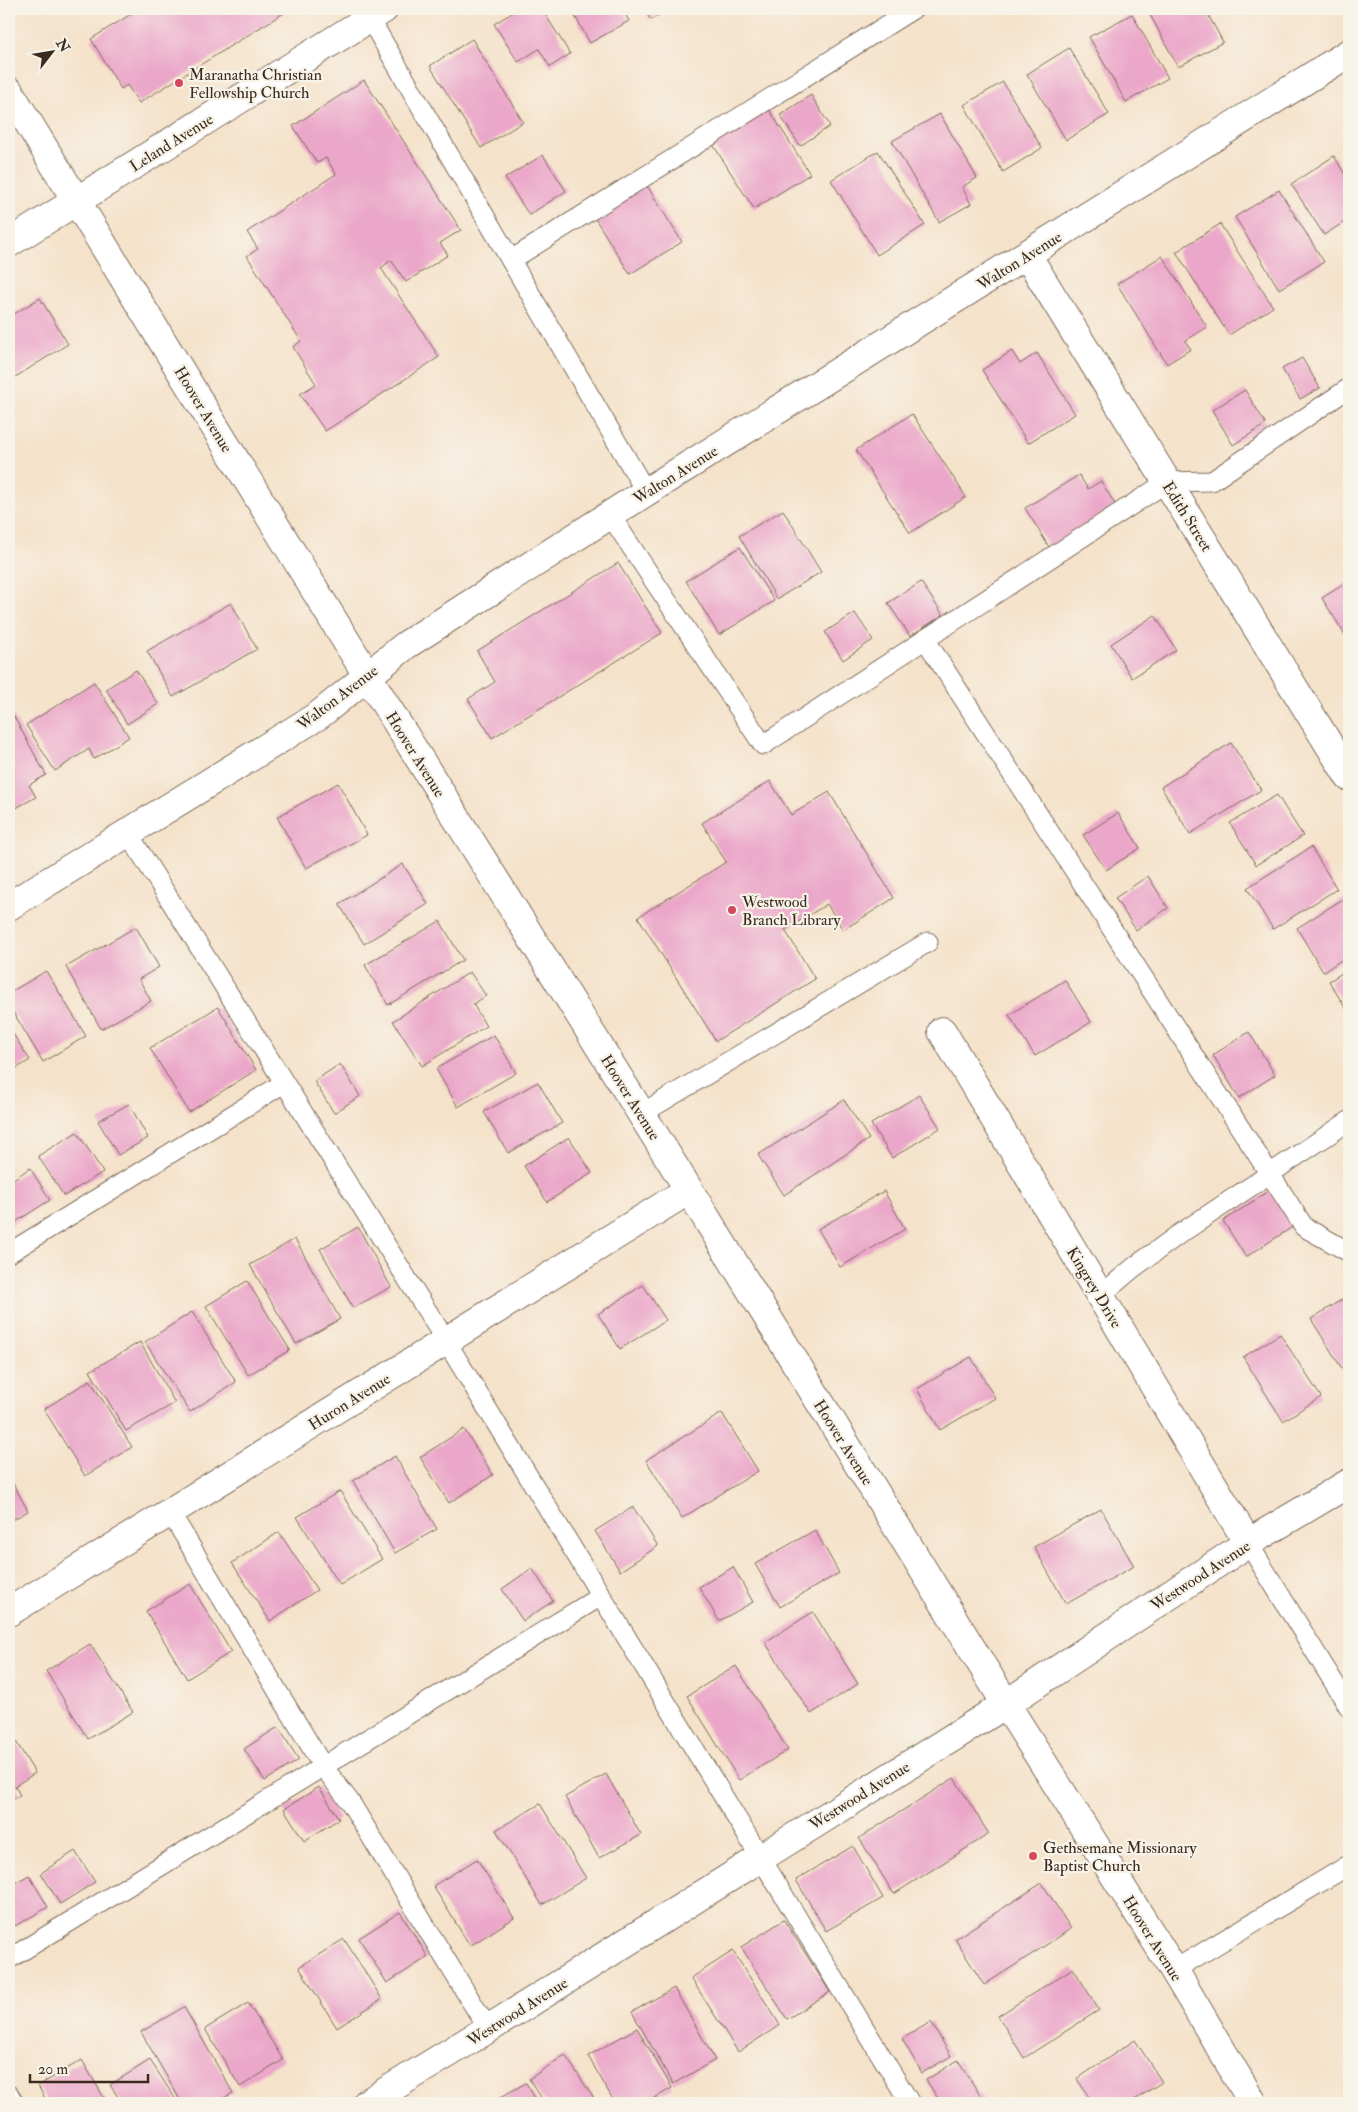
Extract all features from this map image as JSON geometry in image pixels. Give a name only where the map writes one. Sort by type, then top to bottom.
[{"type":"street","name":"Leland Avenue","points":[[9,243],[373,12]]},
{"type":"street","name":"Walton Avenue","points":[[9,906],[318,714],[406,645],[646,492],[1349,53]]},
{"type":"street","name":"Hoover Avenue","points":[[9,91],[367,675],[689,1190],[1006,1704],[1174,1970],[1253,2103]]},
{"type":"street","name":"Edith Street","points":[[1027,255],[1305,708],[1346,762]]},
{"type":"street","name":"Kingrey Drive","points":[[942,1031],[1248,1543]]},
{"type":"street","name":"Huron Avenue","points":[[9,1612],[689,1190]]},
{"type":"street","name":"Westwood Avenue","points":[[367,2103],[1006,1704],[1248,1543],[1349,1482]]},
{"type":"lane","points":[[511,260],[913,9]]},
{"type":"lane","points":[[373,12],[511,260],[646,492]]},
{"type":"lane","points":[[610,515],[763,745],[1167,482],[1212,481],[1349,388]]},
{"type":"lane","points":[[925,639],[1304,1227],[1349,1252]]},
{"type":"lane","points":[[128,833],[446,1341],[910,2103]]},
{"type":"lane","points":[[641,1114],[928,942]]},
{"type":"lane","points":[[9,1252],[284,1083]]},
{"type":"lane","points":[[1100,1296],[1163,1246],[1349,1121]]},
{"type":"lane","points":[[170,1512],[322,1765],[350,1802],[488,2029]]},
{"type":"lane","points":[[1248,1543],[1349,1706]]},
{"type":"lane","points":[[9,1959],[322,1765],[601,1596]]},
{"type":"lane","points":[[1174,1970],[1349,1865]]},
{"type":"lane","points":[[9,2095],[14,2103]]},
{"type":"building","points":[[139,9],[290,9],[139,103],[127,85],[121,89],[91,39]]},
{"type":"building","points":[[518,9],[542,9],[570,54],[550,67],[539,49],[518,62],[494,24]]},
{"type":"building","points":[[571,9],[622,9],[629,21],[590,43]]},
{"type":"building","points":[[643,9],[669,9],[651,20]]},
{"type":"building","points":[[1147,9],[1205,9],[1223,42],[1178,67]]},
{"type":"building","points":[[1132,14],[1168,78],[1126,102],[1089,37]]},
{"type":"building","points":[[472,39],[523,122],[481,148],[430,66]]},
{"type":"building","points":[[1069,48],[1109,114],[1066,140],[1027,74]]},
{"type":"building","points":[[364,80],[461,230],[440,243],[448,255],[406,282],[391,260],[381,268],[439,357],[325,431],[300,394],[316,384],[293,347],[301,341],[247,256],[258,249],[247,232],[336,174],[326,158],[317,163],[293,126]]},
{"type":"building","points":[[1003,82],[1042,148],[1003,172],[964,105]]},
{"type":"building","points":[[811,95],[830,126],[800,146],[780,115]]},
{"type":"building","points":[[768,108],[810,174],[754,209],[712,143]]},
{"type":"building","points":[[940,114],[977,178],[962,187],[971,204],[939,222],[892,141]]},
{"type":"building","points":[[878,151],[925,225],[877,255],[831,180]]},
{"type":"building","points":[[543,155],[566,191],[529,215],[505,178]]},
{"type":"building","points":[[1334,156],[1349,181],[1349,219],[1324,235],[1291,184]]},
{"type":"building","points":[[646,184],[682,242],[630,274],[594,217]]},
{"type":"building","points":[[1279,190],[1324,262],[1279,289],[1235,217]]},
{"type":"building","points":[[1220,224],[1273,307],[1229,335],[1176,252]]},
{"type":"building","points":[[1162,256],[1207,327],[1185,341],[1191,349],[1167,364],[1117,284]]},
{"type":"building","points":[[40,298],[68,344],[9,381],[9,317]]},
{"type":"building","points":[[1012,351],[1020,364],[1037,353],[1075,414],[1028,443],[982,370]]},
{"type":"building","points":[[1302,358],[1320,388],[1300,399],[1282,369]]},
{"type":"building","points":[[1245,390],[1266,424],[1233,445],[1212,410]]},
{"type":"building","points":[[912,414],[966,497],[910,533],[856,450]]},
{"type":"building","points":[[1079,475],[1088,489],[1101,481],[1116,506],[1049,547],[1025,508]]},
{"type":"building","points":[[783,510],[821,572],[777,599],[739,536]]},
{"type":"building","points":[[740,547],[774,601],[719,635],[686,581]]},
{"type":"building","points":[[618,563],[662,633],[492,738],[468,699],[495,682],[477,651]]},
{"type":"building","points":[[1349,581],[1349,641],[1322,598]]},
{"type":"building","points":[[921,582],[943,615],[910,636],[888,603]]},
{"type":"building","points":[[231,603],[257,649],[173,697],[147,651]]},
{"type":"building","points":[[855,613],[873,640],[843,660],[825,632]]},
{"type":"building","points":[[1155,615],[1176,650],[1132,678],[1111,644]]},
{"type":"building","points":[[136,670],[158,704],[127,724],[106,689]]},
{"type":"building","points":[[94,682],[129,737],[94,759],[89,749],[55,771],[26,725]]},
{"type":"building","points":[[13,715],[46,775],[29,785],[36,797],[9,812],[9,717]]},
{"type":"building","points":[[1231,743],[1261,790],[1190,834],[1161,787]]},
{"type":"building","name":"Westwood Branch Library","points":[[770,781],[791,815],[829,792],[894,898],[843,930],[827,904],[785,930],[815,979],[716,1041],[638,917],[726,862],[702,823]]},
{"type":"building","points":[[338,783],[367,835],[306,868],[277,817]]},
{"type":"building","points":[[1277,795],[1303,836],[1256,865],[1230,823]]},
{"type":"building","points":[[1118,813],[1140,848],[1106,870],[1083,835]]},
{"type":"building","points":[[1311,847],[1337,889],[1273,929],[1247,888]]},
{"type":"building","points":[[403,864],[428,904],[364,944],[339,904]]},
{"type":"building","points":[[1148,876],[1168,908],[1136,930],[1115,898]]},
{"type":"building","points":[[1343,899],[1349,908],[1349,955],[1323,972],[1297,928]]},
{"type":"building","points":[[440,921],[463,960],[388,1005],[365,965]]},
{"type":"building","points":[[136,927],[159,967],[139,979],[151,1001],[101,1029],[66,967]]},
{"type":"building","points":[[1349,969],[1349,1014],[1329,981]]},
{"type":"building","points":[[46,971],[86,1036],[43,1062],[9,1005],[9,993]]},
{"type":"building","points":[[470,972],[486,996],[473,1004],[486,1026],[422,1066],[393,1021]]},
{"type":"building","points":[[1065,980],[1091,1022],[1035,1056],[1009,1015]]},
{"type":"building","points":[[218,1007],[256,1070],[189,1112],[150,1048]]},
{"type":"building","points":[[9,1028],[30,1060],[9,1073]]},
{"type":"building","points":[[1249,1032],[1275,1075],[1239,1098],[1213,1055]]},
{"type":"building","points":[[494,1035],[516,1073],[458,1107],[436,1069]]},
{"type":"building","points":[[340,1064],[360,1096],[334,1113],[314,1081]]},
{"type":"building","points":[[538,1082],[562,1123],[508,1153],[484,1112]]},
{"type":"building","points":[[919,1095],[940,1128],[892,1158],[871,1124]]},
{"type":"building","points":[[844,1100],[869,1139],[784,1195],[758,1155]]},
{"type":"building","points":[[129,1104],[148,1138],[118,1155],[98,1121]]},
{"type":"building","points":[[77,1132],[103,1172],[64,1196],[38,1156]]},
{"type":"building","points":[[569,1137],[592,1173],[547,1202],[524,1166]]},
{"type":"building","points":[[30,1168],[50,1200],[9,1226],[9,1182]]},
{"type":"building","points":[[1270,1190],[1294,1226],[1246,1257],[1223,1221]]},
{"type":"building","points":[[884,1191],[905,1229],[840,1267],[818,1229]]},
{"type":"building","points":[[358,1227],[391,1287],[353,1308],[320,1249]]},
{"type":"building","points":[[295,1239],[340,1319],[296,1344],[250,1265]]},
{"type":"building","points":[[247,1281],[290,1350],[248,1375],[206,1306]]},
{"type":"building","points":[[643,1285],[666,1320],[620,1349],[598,1314]]},
{"type":"building","points":[[1349,1295],[1349,1380],[1311,1319]]},
{"type":"building","points":[[192,1312],[236,1382],[190,1412],[145,1342]]},
{"type":"building","points":[[1280,1334],[1321,1397],[1283,1421],[1243,1357]]},
{"type":"building","points":[[140,1342],[175,1403],[126,1431],[90,1371]]},
{"type":"building","points":[[971,1357],[995,1398],[940,1430],[917,1389]]},
{"type":"building","points":[[90,1380],[132,1447],[85,1476],[44,1409]]},
{"type":"building","points":[[722,1413],[758,1471],[682,1518],[646,1460]]},
{"type":"building","points":[[464,1429],[493,1475],[449,1503],[420,1457]]},
{"type":"building","points":[[395,1456],[437,1529],[395,1553],[353,1481]]},
{"type":"building","points":[[9,1476],[28,1511],[9,1522]]},
{"type":"building","points":[[340,1491],[382,1559],[340,1585],[297,1517]]},
{"type":"building","points":[[633,1507],[658,1546],[620,1571],[595,1531]]},
{"type":"building","points":[[1101,1509],[1134,1566],[1066,1604],[1034,1547]]},
{"type":"building","points":[[815,1530],[839,1573],[780,1607],[755,1564]]},
{"type":"building","points":[[279,1532],[317,1590],[270,1621],[232,1563]]},
{"type":"building","points":[[733,1567],[753,1602],[719,1621],[699,1587]]},
{"type":"building","points":[[532,1568],[553,1601],[523,1621],[502,1589]]},
{"type":"building","points":[[190,1584],[231,1652],[187,1679],[146,1611]]},
{"type":"building","points":[[813,1612],[858,1684],[811,1714],[765,1642]]},
{"type":"building","points":[[90,1644],[133,1712],[88,1739],[46,1671]]},
{"type":"building","points":[[736,1666],[788,1750],[739,1780],[687,1696]]},
{"type":"building","points":[[278,1727],[299,1760],[265,1781],[244,1749]]},
{"type":"building","points":[[9,1730],[35,1773],[15,1786],[20,1795],[9,1802]]},
{"type":"building","points":[[606,1774],[641,1835],[599,1858],[565,1797]]},
{"type":"building","points":[[954,1778],[989,1834],[894,1894],[859,1838]]},
{"type":"building","points":[[319,1787],[339,1819],[304,1841],[284,1809]]},
{"type":"building","points":[[540,1804],[586,1878],[542,1905],[496,1830]]},
{"type":"building","points":[[853,1846],[883,1898],[826,1931],[796,1880]]},
{"type":"building","points":[[75,1851],[95,1882],[60,1904],[41,1873]]},
{"type":"building","points":[[477,1859],[514,1918],[470,1946],[433,1886]]},
{"type":"building","points":[[29,1875],[48,1907],[15,1926],[9,1914],[9,1886]]},
{"type":"building","points":[[1042,1883],[1071,1929],[984,1985],[955,1939]]},
{"type":"building","points":[[400,1912],[428,1957],[387,1983],[359,1938]]},
{"type":"building","points":[[784,1920],[830,1992],[787,2019],[741,1947]]},
{"type":"building","points":[[344,1939],[382,1999],[337,2028],[299,1967]]},
{"type":"building","points":[[733,1951],[780,2025],[738,2052],[691,1978]]},
{"type":"building","points":[[1073,1968],[1099,2010],[1024,2058],[998,2016]]},
{"type":"building","points":[[674,1988],[715,2060],[673,2084],[632,2012]]},
{"type":"building","points":[[248,2003],[283,2060],[240,2087],[205,2029]]},
{"type":"building","points":[[184,2007],[233,2093],[214,2103],[182,2103],[141,2032]]},
{"type":"building","points":[[931,2022],[951,2056],[922,2073],[902,2039]]},
{"type":"building","points":[[637,2028],[672,2088],[646,2103],[615,2103],[588,2056]]},
{"type":"building","points":[[1135,2040],[1162,2082],[1130,2103],[1093,2103],[1077,2079]]},
{"type":"building","points":[[565,2055],[597,2103],[545,2103],[529,2079]]},
{"type":"building","points":[[82,2060],[107,2103],[48,2103],[38,2086]]},
{"type":"building","points":[[150,2060],[178,2103],[122,2103],[110,2085]]},
{"type":"building","points":[[958,2060],[985,2103],[941,2103],[926,2080]]},
{"type":"building","points":[[526,2083],[538,2103],[490,2103]]},
{"type":"place","name":"Maranatha Christian Fellowship Church","points":[[179,83]]},
{"type":"place","name":"Westwood Branch Library","points":[[732,910]]},
{"type":"place","name":"Gethsemane Missionary Baptist Church","points":[[1033,1856]]}]
